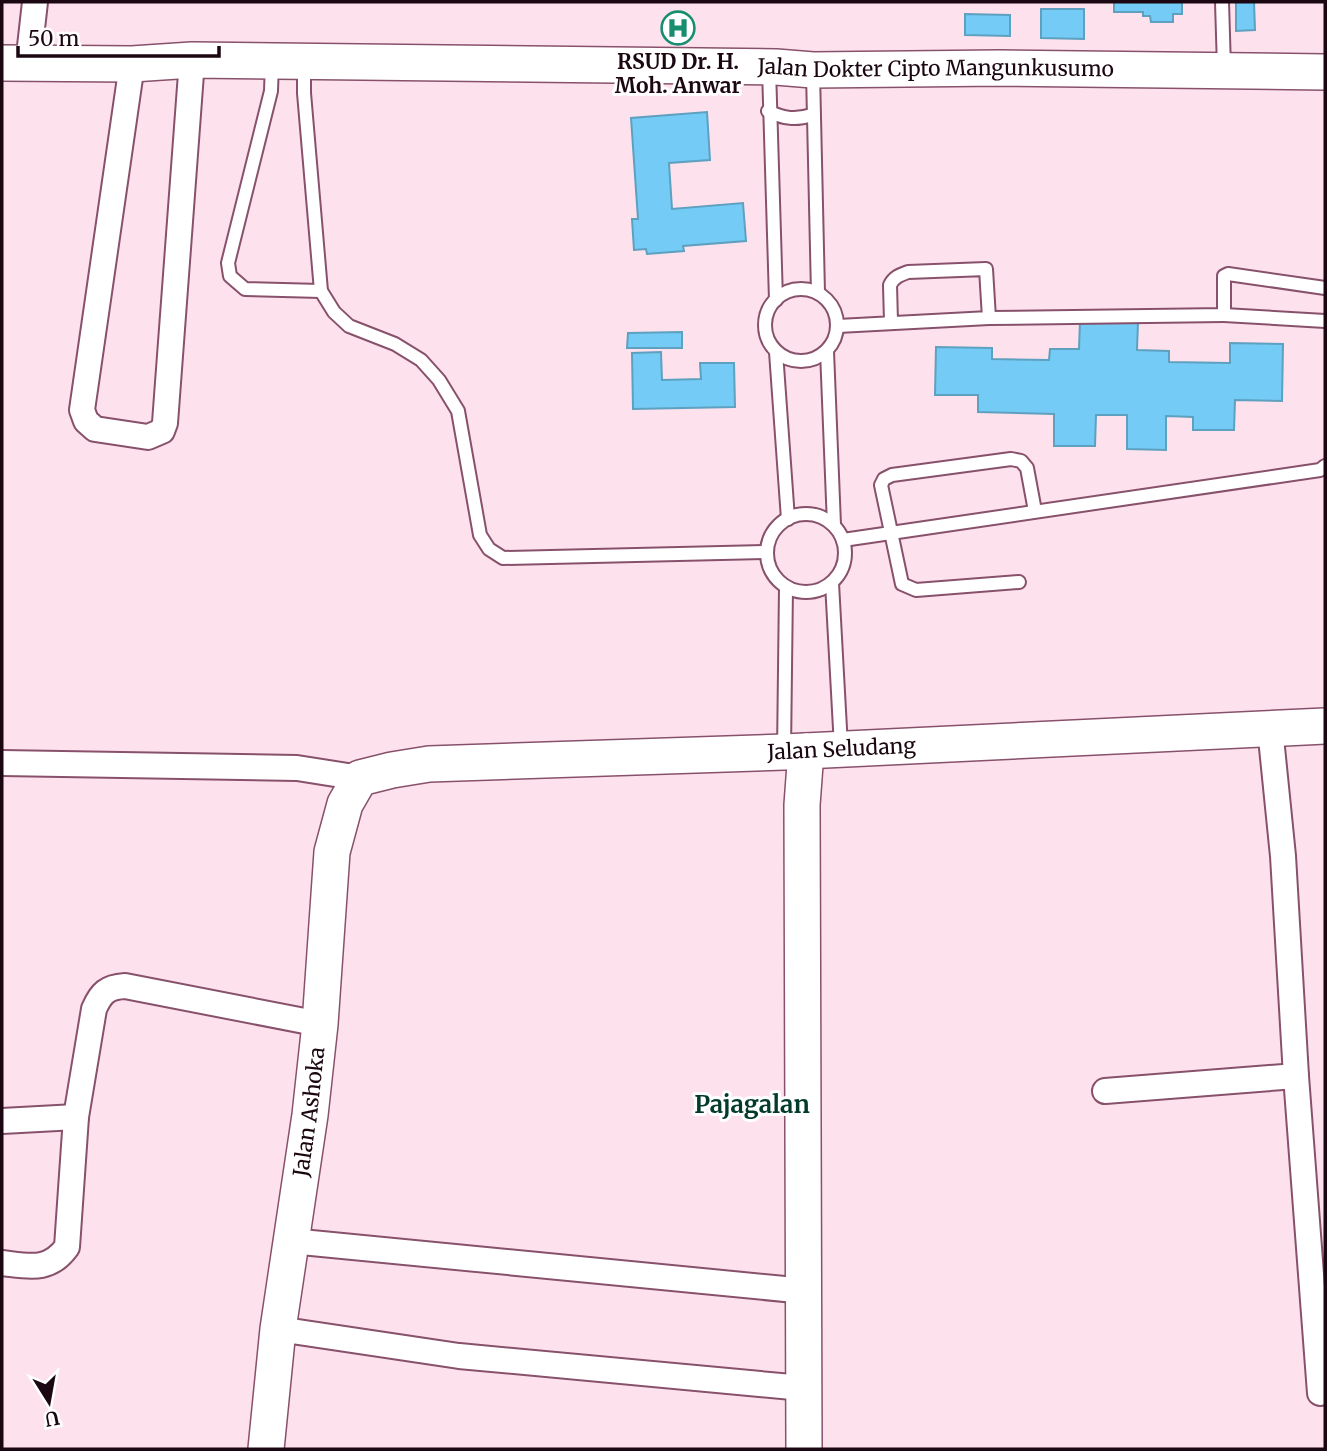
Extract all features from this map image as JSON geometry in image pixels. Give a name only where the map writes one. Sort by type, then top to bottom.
[{"type":"street","points":[[15,63],[35,2]]},
{"type":"street","points":[[132,64],[82,410],[86,421],[95,429],[148,437],[162,431],[165,423],[192,60]]},
{"type":"street","name":"Jalan Dokter Cipto Mangunkusumo","points":[[15,63],[132,64],[192,60],[769,67],[813,70],[1325,72]]},
{"type":"street","name":"Jalan Seludang","points":[[360,778],[429,764],[795,751],[1325,726]]},
{"type":"street","points":[[1270,728],[1283,856],[1296,1076],[1320,1393]]},
{"type":"street","points":[[795,751],[802,806],[804,1449]]},
{"type":"street","points":[[2,762],[297,768],[360,778]]},
{"type":"street","name":"Jalan Ashoka","points":[[266,1449],[278,1329],[310,1115],[320,1024],[332,852],[345,804],[360,778]]},
{"type":"street","points":[[2,1263],[32,1267],[47,1264],[59,1258],[67,1247],[76,1117],[94,1009],[99,997],[110,987],[125,986],[320,1024]]},
{"type":"street","points":[[1105,1091],[1296,1076]]},
{"type":"street","points":[[2,1121],[76,1117]]},
{"type":"street","points":[[291,1241],[805,1291]]},
{"type":"street","points":[[278,1329],[459,1356],[803,1388]]},
{"type":"lane","points":[[1222,2],[1225,70]]},
{"type":"lane","points":[[288,62],[271,91],[228,262],[230,276],[246,289],[321,290]]},
{"type":"lane","points":[[288,62],[304,93],[321,290],[334,312],[349,326],[395,344],[421,360],[439,380],[457,411],[480,535],[489,549],[503,558],[767,552]]},
{"type":"lane","points":[[769,67],[768,111],[776,300]]},
{"type":"lane","points":[[813,70],[818,293]]},
{"type":"lane","points":[[768,111],[791,119],[812,114]]},
{"type":"lane","points":[[891,322],[890,285],[892,280],[908,272],[986,269],[989,318]]},
{"type":"lane","points":[[1224,315],[1226,275],[1325,288]]},
{"type":"lane","points":[[776,352],[796,361],[807,361],[827,351],[834,342],[838,326],[834,309],[818,293],[796,289],[785,293],[769,309],[765,320],[765,332],[776,352],[788,519]]},
{"type":"lane","points":[[838,326],[989,318],[1224,315],[1325,321]]},
{"type":"lane","points":[[827,351],[834,525]]},
{"type":"lane","points":[[1019,582],[909,589],[902,584],[881,485],[884,479],[892,475],[1011,459],[1021,461],[1027,468],[1035,512]]},
{"type":"lane","points":[[844,540],[1320,470],[1325,467]]},
{"type":"lane","points":[[811,514],[834,525],[844,540],[846,551],[844,563],[832,583],[810,592],[798,592],[786,587],[772,572],[767,552],[773,533],[788,519],[811,514]]},
{"type":"lane","points":[[832,583],[841,749]]},
{"type":"lane","points":[[786,587],[795,751]]},
{"type":"building","points":[[1114,2],[1182,2],[1182,14],[1173,14],[1173,22],[1151,22],[1150,16],[1143,16],[1143,12],[1114,12]]},
{"type":"building","points":[[1236,2],[1254,2],[1255,30],[1236,31]]},
{"type":"building","points":[[1041,9],[1084,9],[1084,39],[1041,38]]},
{"type":"building","points":[[965,14],[1010,15],[1010,36],[965,35]]},
{"type":"building","points":[[707,112],[710,160],[669,163],[672,209],[743,203],[746,241],[683,246],[684,251],[647,254],[646,249],[634,250],[632,219],[638,219],[631,118]]},
{"type":"building","points":[[1080,321],[1138,322],[1137,350],[1169,351],[1169,362],[1230,363],[1230,343],[1283,344],[1282,401],[1235,400],[1234,430],[1193,430],[1193,417],[1166,416],[1166,450],[1127,449],[1127,415],[1096,415],[1095,446],[1054,446],[1054,414],[978,412],[978,395],[935,395],[936,347],[992,348],[992,359],[1049,360],[1050,349],[1079,349]]},
{"type":"building","points":[[682,332],[682,348],[627,348],[628,333]]},
{"type":"building","points":[[661,352],[662,380],[701,379],[700,363],[734,363],[735,407],[633,409],[632,353]]},
{"type":"place","name":"RSUD Dr. H. Moh. Anwar","points":[[678,28]]},
{"type":"district","name":"Pajagalan","points":[[752,1105]]}]
